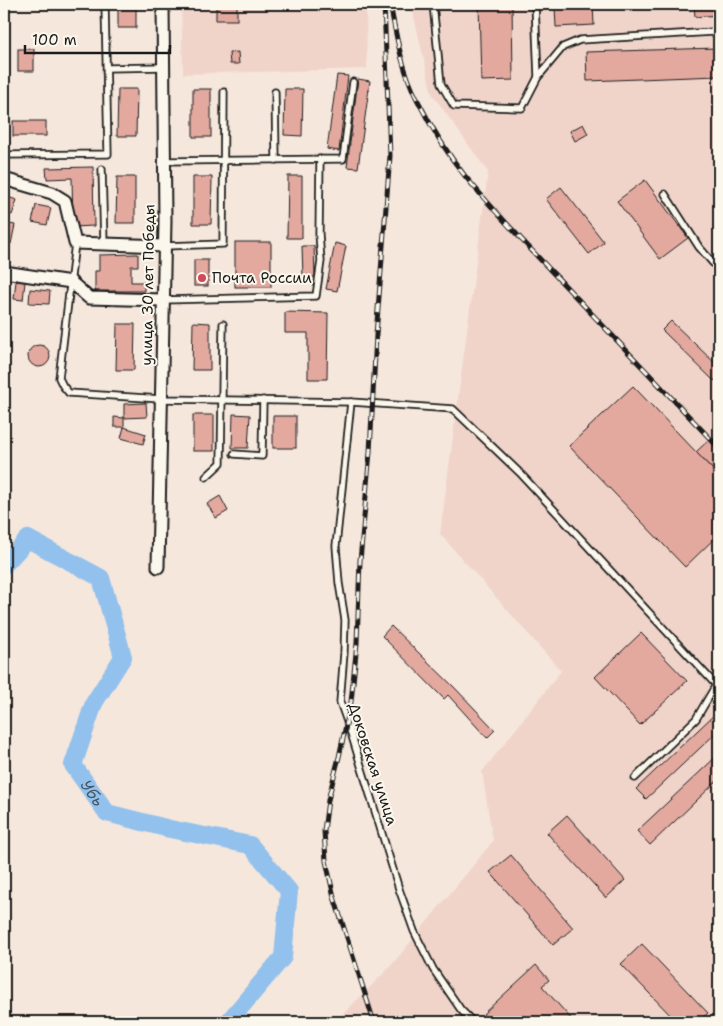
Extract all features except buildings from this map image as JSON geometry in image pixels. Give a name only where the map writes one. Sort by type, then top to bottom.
[{"type":"street","name":"улица 30 лет Победы","points":[[158,567],[165,161],[163,4]]},
{"type":"street","points":[[4,178],[52,193],[65,201],[75,243],[164,246]]},
{"type":"street","points":[[4,272],[70,282],[89,298],[163,300]]},
{"type":"lane","points":[[4,155],[108,154],[105,4]]},
{"type":"lane","points":[[433,4],[441,84],[454,106],[522,108],[538,76],[563,47],[580,40],[713,32]]},
{"type":"lane","points":[[535,4],[538,76]]},
{"type":"lane","points":[[107,68],[164,68]]},
{"type":"lane","points":[[165,161],[343,159],[353,82]]},
{"type":"lane","points":[[164,246],[223,244],[224,92]]},
{"type":"lane","points":[[275,92],[276,160]]},
{"type":"lane","points":[[163,300],[316,296],[321,261],[319,234],[320,159]]},
{"type":"lane","points":[[102,169],[104,244]]},
{"type":"lane","points":[[665,194],[699,247],[719,270]]},
{"type":"lane","points":[[75,243],[58,378],[69,393],[221,400],[351,402],[453,409],[520,473],[718,683],[696,719],[636,778]]},
{"type":"lane","points":[[206,477],[221,464],[223,324]]},
{"type":"lane","points":[[234,454],[262,456],[263,400]]},
{"type":"lane","name":"Доковская улица","points":[[351,402],[336,546],[345,620],[340,702],[414,931],[433,969],[461,1010],[472,1022]]},
{"type":"shaded area","points":[[181,4],[366,4],[367,69],[183,74]]},
{"type":"shaded area","points":[[411,4],[719,4],[719,1022],[335,1022],[390,967],[493,841],[482,772],[561,671],[440,534],[488,172],[432,94]]},
{"type":"waterway","name":"Убь","points":[[4,565],[28,539],[101,578],[123,657],[94,703],[73,765],[107,813],[170,829],[250,845],[289,891],[283,957],[228,1022]]},
{"type":"railway","points":[[374,1022],[334,897],[326,861],[324,831],[328,800],[351,702],[357,643],[360,561],[370,452],[376,335],[390,156],[384,4]]},
{"type":"railway","points":[[390,4],[400,52],[412,88],[433,128],[458,167],[509,226],[719,448]]},
{"type":"place","name":"Почта России","points":[[202,278]]}]
